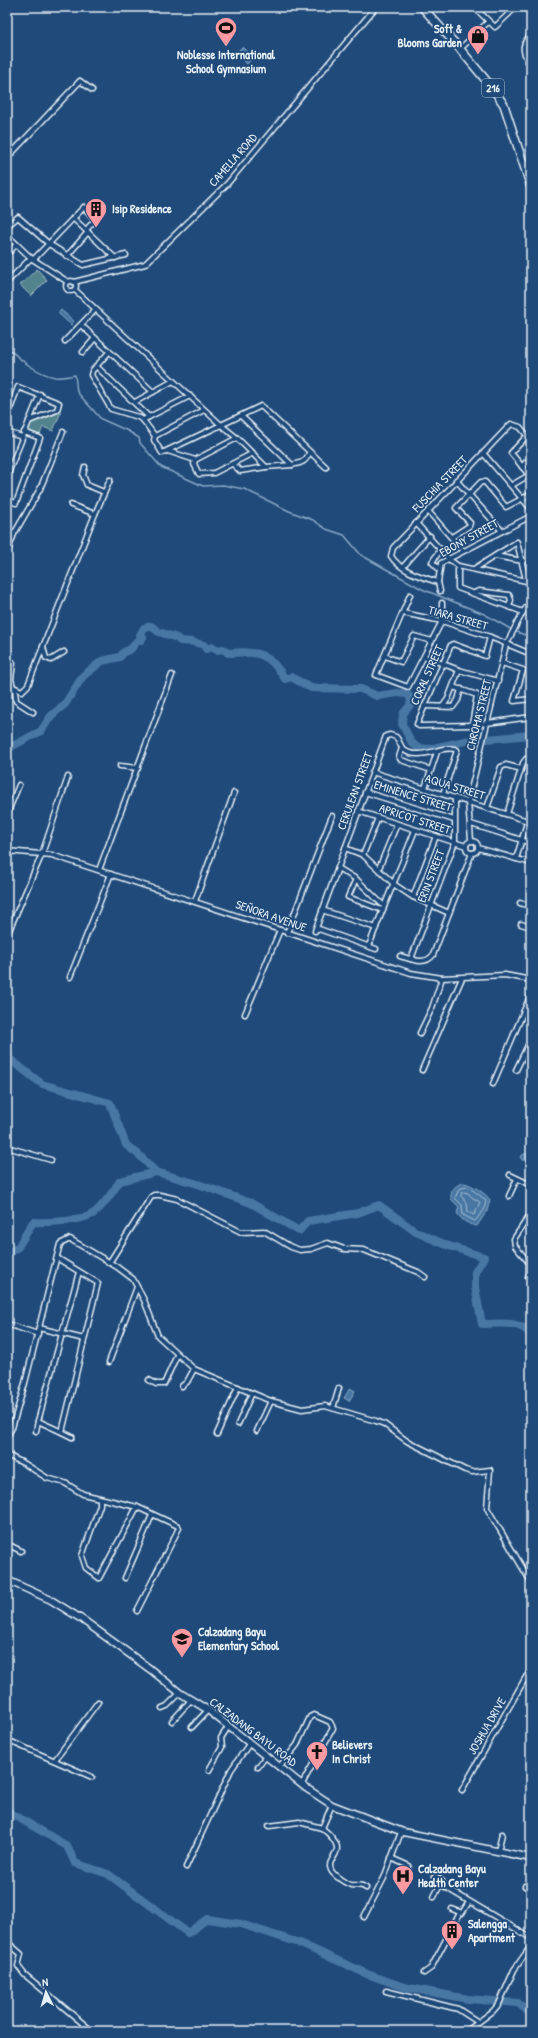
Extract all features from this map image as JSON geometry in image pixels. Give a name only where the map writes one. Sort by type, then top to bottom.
[{"type":"main road","name":"216","points":[[422,7],[460,49],[494,90],[504,105],[531,187]]},
{"type":"street","name":"CAMELLA ROAD","points":[[74,282],[145,264],[227,184],[376,7]]},
{"type":"street","points":[[474,7],[488,22],[495,27],[514,8]]},
{"type":"street","points":[[460,49],[488,22]]},
{"type":"street","points":[[530,36],[523,44],[523,50],[531,67]]},
{"type":"street","points":[[7,158],[80,81],[92,90]]},
{"type":"street","points":[[7,282],[49,244],[84,207],[95,220],[67,256]]},
{"type":"street","points":[[7,226],[18,217],[49,244],[83,265],[126,255]]},
{"type":"street","points":[[73,218],[115,258]]},
{"type":"street","points":[[7,236],[33,259],[68,282],[74,282],[76,285],[75,290]]},
{"type":"street","points":[[7,254],[16,244]]},
{"type":"street","points":[[68,282],[67,289],[72,291],[75,290],[204,410],[237,438],[266,467]]},
{"type":"street","points":[[65,341],[95,310]]},
{"type":"street","points":[[81,325],[153,392]]},
{"type":"street","points":[[83,352],[95,338]]},
{"type":"street","points":[[110,352],[96,366],[91,375],[111,410],[138,417],[143,420],[155,436],[154,440],[162,453],[261,406],[309,453],[326,467]]},
{"type":"street","points":[[96,366],[149,417]]},
{"type":"street","points":[[135,402],[173,381]]},
{"type":"street","points":[[7,418],[18,387],[57,401],[59,406],[57,410],[29,421]]},
{"type":"street","points":[[7,476],[40,394]]},
{"type":"street","points":[[143,420],[190,396]]},
{"type":"street","points":[[155,436],[204,410]]},
{"type":"street","points":[[241,416],[292,465]]},
{"type":"street","name":"FUSCHIA STREET","points":[[403,567],[391,556],[393,548],[456,480],[511,424],[517,424],[527,436]]},
{"type":"street","points":[[7,432],[22,437]]},
{"type":"street","points":[[7,500],[16,502],[40,438],[24,432]]},
{"type":"street","points":[[7,553],[14,534],[40,489],[63,432]]},
{"type":"street","points":[[512,485],[530,474],[522,467],[511,453],[527,436],[531,440]]},
{"type":"street","points":[[168,451],[195,460],[237,438]]},
{"type":"street","points":[[233,464],[240,471],[292,465],[303,463],[309,453]]},
{"type":"street","points":[[483,453],[531,509]]},
{"type":"street","points":[[195,460],[194,464],[199,474],[214,473],[252,454]]},
{"type":"street","points":[[522,467],[526,462],[531,466]]},
{"type":"street","points":[[85,467],[83,475],[87,485],[104,492]]},
{"type":"street","points":[[15,688],[22,691],[26,689],[94,514],[110,480]]},
{"type":"street","points":[[456,480],[502,531]]},
{"type":"street","points":[[452,537],[469,526],[467,521],[456,508],[483,482],[506,507],[531,494]]},
{"type":"street","points":[[71,505],[94,514]]},
{"type":"street","points":[[428,511],[463,551]]},
{"type":"street","name":"EBONY STREET","points":[[440,591],[438,582],[441,564],[531,516]]},
{"type":"street","points":[[416,523],[430,536],[450,560],[458,566],[531,582]]},
{"type":"street","points":[[7,531],[14,534]]},
{"type":"street","points":[[430,536],[403,567],[412,573],[438,582]]},
{"type":"street","points":[[474,569],[517,542],[523,561],[526,580]]},
{"type":"street","points":[[439,569],[432,562],[441,549]]},
{"type":"street","points":[[495,556],[523,561]]},
{"type":"street","points":[[458,566],[457,587],[523,612]]},
{"type":"street","points":[[474,593],[479,591],[509,595],[511,600],[509,606]]},
{"type":"street","points":[[410,595],[376,675],[393,683],[408,687],[411,685],[442,621],[442,603]]},
{"type":"street","name":"CHROMA STREET","points":[[471,840],[468,802],[486,733],[506,645],[523,612],[531,601]]},
{"type":"street","name":"TIARA STREET","points":[[403,613],[442,621],[490,637],[506,645],[531,654]]},
{"type":"street","points":[[385,656],[402,662],[414,636],[432,641]]},
{"type":"street","name":"CORAL STREET","points":[[472,725],[419,726],[417,724],[452,644],[485,656],[490,637]]},
{"type":"street","points":[[43,646],[46,658],[51,660],[64,652]]},
{"type":"street","points":[[7,654],[13,663],[11,680],[15,688],[16,701],[33,712]]},
{"type":"street","points":[[425,657],[459,670],[498,681]]},
{"type":"street","points":[[502,663],[523,670],[514,701],[531,699]]},
{"type":"street","points":[[443,706],[453,687],[459,670]]},
{"type":"street","points":[[99,870],[172,675]]},
{"type":"street","points":[[453,687],[477,695],[472,725],[531,717]]},
{"type":"street","points":[[424,706],[453,707],[458,700],[461,690]]},
{"type":"street","name":"CERULEAN STREET","points":[[369,946],[315,929],[386,736],[390,734],[396,737],[402,748]]},
{"type":"street","points":[[431,770],[401,760],[399,757],[402,748],[410,753],[425,754],[454,748],[458,751],[444,794]]},
{"type":"street","points":[[425,788],[437,752]]},
{"type":"street","points":[[508,814],[521,769],[526,759],[531,758]]},
{"type":"street","points":[[487,808],[503,765],[521,769]]},
{"type":"street","points":[[120,766],[138,768]]},
{"type":"street","name":"AQUA STREET","points":[[372,772],[529,821]]},
{"type":"street","points":[[7,935],[42,854],[68,777]]},
{"type":"street","points":[[7,814],[19,785]]},
{"type":"street","name":"EMINENCE STREET","points":[[365,792],[454,820]]},
{"type":"street","points":[[195,901],[234,793]]},
{"type":"street","name":"ERIN STREET","points":[[411,959],[455,842],[455,798]]},
{"type":"street","points":[[516,859],[521,840],[529,821],[531,809]]},
{"type":"street","name":"APRICOT STREET","points":[[358,811],[466,846]]},
{"type":"street","points":[[287,932],[332,816]]},
{"type":"street","points":[[363,855],[378,818]]},
{"type":"street","points":[[379,868],[397,824]]},
{"type":"street","points":[[470,824],[531,843]]},
{"type":"street","points":[[376,949],[369,946],[415,830]]},
{"type":"street","points":[[413,897],[436,836]]},
{"type":"street","points":[[472,853],[468,851],[466,846],[471,840],[477,843],[478,848]]},
{"type":"street","points":[[345,848],[363,855],[379,868],[394,885],[413,897],[430,906],[450,913]]},
{"type":"street","points":[[400,956],[425,961],[429,960],[433,955],[472,853],[478,848]]},
{"type":"street","points":[[478,848],[531,864]]},
{"type":"street","name":"SEÑORA AVENUE","points":[[7,851],[52,855],[195,901],[411,974],[442,978],[462,978],[505,974],[531,980]]},
{"type":"street","points":[[338,868],[356,879],[383,908]]},
{"type":"street","points":[[70,977],[111,874]]},
{"type":"street","points":[[356,879],[348,897],[383,908]]},
{"type":"street","points":[[520,904],[531,906]]},
{"type":"street","points":[[322,910],[376,928]]},
{"type":"street","points":[[521,924],[531,927]]},
{"type":"street","points":[[245,1014],[280,930]]},
{"type":"street","points":[[420,1033],[432,1008],[442,978]]},
{"type":"street","points":[[422,1070],[462,978]]},
{"type":"street","points":[[493,1084],[531,994]]},
{"type":"street","points":[[516,1070],[531,1039]]},
{"type":"street","points":[[7,1147],[51,1160]]},
{"type":"street","points":[[510,1175],[531,1185]]},
{"type":"street","points":[[509,1196],[517,1179]]},
{"type":"street","points":[[109,1263],[151,1198],[154,1195],[160,1195],[177,1199],[241,1232],[264,1231],[291,1247],[300,1250],[312,1249],[328,1243],[344,1249],[370,1251],[418,1272],[425,1277]]},
{"type":"street","points":[[531,1213],[514,1239],[514,1246],[531,1265]]},
{"type":"street","points":[[7,1436],[12,1428],[19,1405],[60,1244],[70,1239],[132,1279],[137,1287],[158,1336],[194,1369],[270,1401],[302,1409],[320,1406],[333,1408],[384,1424],[407,1441],[465,1470],[472,1472],[490,1470],[487,1508],[531,1582]]},
{"type":"street","points":[[57,1258],[98,1283],[62,1432]]},
{"type":"street","points":[[528,1277],[531,1269]]},
{"type":"street","points":[[36,1431],[79,1272]]},
{"type":"street","points":[[109,1362],[137,1287]]},
{"type":"street","points":[[7,1324],[38,1334]]},
{"type":"street","points":[[39,1328],[84,1339]]},
{"type":"street","points":[[149,1380],[156,1384],[164,1384],[177,1355]]},
{"type":"street","points":[[182,1386],[187,1382],[194,1369]]},
{"type":"street","points":[[217,1434],[238,1387]]},
{"type":"street","points":[[333,1408],[339,1388]]},
{"type":"street","points":[[238,1424],[252,1393]]},
{"type":"street","points":[[258,1431],[270,1401]]},
{"type":"street","points":[[38,1421],[72,1437]]},
{"type":"street","points":[[7,1455],[47,1478],[65,1483],[83,1494],[137,1507],[178,1526],[179,1528],[137,1611]]},
{"type":"street","points":[[100,1499],[100,1505],[82,1556],[86,1568],[99,1578],[137,1507]]},
{"type":"street","points":[[125,1578],[152,1515]]},
{"type":"street","points":[[7,1544],[21,1551]]},
{"type":"street","name":"CALZADANG BAYU ROAD","points":[[7,1580],[51,1600],[83,1620],[180,1693],[208,1710],[249,1744],[332,1805],[402,1832],[531,1858]]},
{"type":"street","name":"JOSHUA DRIVE","points":[[462,1790],[526,1677],[531,1672]]},
{"type":"street","points":[[162,1708],[167,1706],[180,1693]]},
{"type":"street","points":[[172,1721],[191,1700]]},
{"type":"street","points":[[55,1760],[98,1702]]},
{"type":"street","points":[[192,1727],[208,1710]]},
{"type":"street","points":[[280,1766],[297,1745],[310,1718],[314,1715],[330,1722],[333,1728],[302,1784]]},
{"type":"street","points":[[209,1770],[222,1747],[221,1738],[228,1727]]},
{"type":"street","points":[[7,1740],[92,1777]]},
{"type":"street","points":[[186,1868],[231,1770],[249,1744]]},
{"type":"street","points":[[258,1767],[266,1756]]},
{"type":"street","points":[[322,1828],[332,1805]]},
{"type":"street","points":[[269,1826],[299,1822],[322,1828],[334,1838],[338,1848],[330,1866],[331,1870],[349,1884],[362,1885],[366,1888]]},
{"type":"street","points":[[364,1917],[384,1878],[402,1832]]},
{"type":"street","points":[[498,1851],[502,1834]]},
{"type":"street","points":[[391,1858],[409,1866]]},
{"type":"street","points":[[434,1897],[442,1880],[436,1876]]},
{"type":"street","points":[[440,1884],[531,1938]]},
{"type":"street","points":[[525,1886],[531,1889]]},
{"type":"street","points":[[424,1973],[431,1968],[460,1913],[469,1902]]},
{"type":"street","points":[[452,1909],[460,1913]]},
{"type":"street","points":[[7,1942],[21,1954],[18,1966],[24,1974],[92,2031]]},
{"type":"street","points":[[467,2031],[493,2011],[499,2004],[514,1970],[531,1946]]},
{"type":"street","points":[[386,1991],[458,2009],[478,2022]]},
{"type":"green space","points":[[37,269],[47,280],[31,296],[20,285]]},
{"type":"green space","points":[[61,412],[53,431],[43,427],[39,437],[27,431],[30,424]]},
{"type":"water","points":[[242,47],[253,57],[247,64],[236,53]]},
{"type":"water","points":[[61,310],[74,321],[71,325],[58,313]]},
{"type":"water","points":[[524,1154],[531,1154],[531,1161],[522,1160],[520,1157]]},
{"type":"water","points":[[464,1183],[471,1185],[486,1195],[490,1200],[487,1211],[477,1226],[468,1223],[461,1218],[457,1213],[459,1207],[451,1199],[451,1193],[454,1188]]},
{"type":"water","points":[[350,1388],[355,1391],[349,1401],[344,1398]]},
{"type":"waterway","points":[[7,346],[23,361],[42,373],[58,377],[75,375],[77,392],[101,419],[128,431],[139,438],[140,443],[161,467],[203,486],[223,485],[244,489],[289,511],[313,520],[326,529],[344,535],[361,555],[422,589],[484,614],[514,631],[531,637]]},
{"type":"waterway","points":[[7,749],[41,731],[51,716],[65,704],[83,676],[102,661],[120,657],[124,652],[131,649],[136,642],[141,640],[143,637],[140,635],[144,628],[151,626],[159,632],[177,638],[180,641],[204,645],[206,649],[213,647],[217,650],[223,649],[228,653],[247,652],[261,655],[268,658],[285,679],[291,677],[311,688],[361,689],[377,696],[397,693],[407,694],[410,697],[411,704],[403,714],[402,724],[412,743],[418,748],[429,749],[465,741],[531,735]]},
{"type":"waterway","points":[[7,1057],[42,1084],[110,1103],[126,1145],[138,1154],[156,1172],[198,1184],[251,1203],[299,1231],[308,1221],[358,1213],[379,1205],[416,1232],[449,1246],[484,1257],[475,1272],[475,1287],[482,1324],[516,1325],[527,1330],[531,1335]]},
{"type":"waterway","points":[[7,1254],[18,1247],[33,1222],[65,1221],[89,1216],[102,1206],[120,1181],[156,1172]]},
{"type":"waterway","points":[[7,1811],[67,1846],[75,1863],[108,1874],[188,1933],[207,1919],[241,1924],[299,1943],[367,1974],[404,1987],[468,1999],[518,2003],[531,2014]]},
{"type":"place","name":"Noblesse International School Gymnasium","points":[[226,48]]},
{"type":"place","name":"Soft & Blooms Garden","points":[[478,56]]},
{"type":"place","name":"Isip Residence","points":[[96,228]]},
{"type":"place","name":"Calzadang Bayu Elementary School","points":[[182,1658]]},
{"type":"place","name":"Believers In Christ","points":[[317,1772]]},
{"type":"place","name":"Calzadang Bayu Health Center","points":[[403,1896]]},
{"type":"place","name":"Salengga Apartment","points":[[452,1950]]}]
